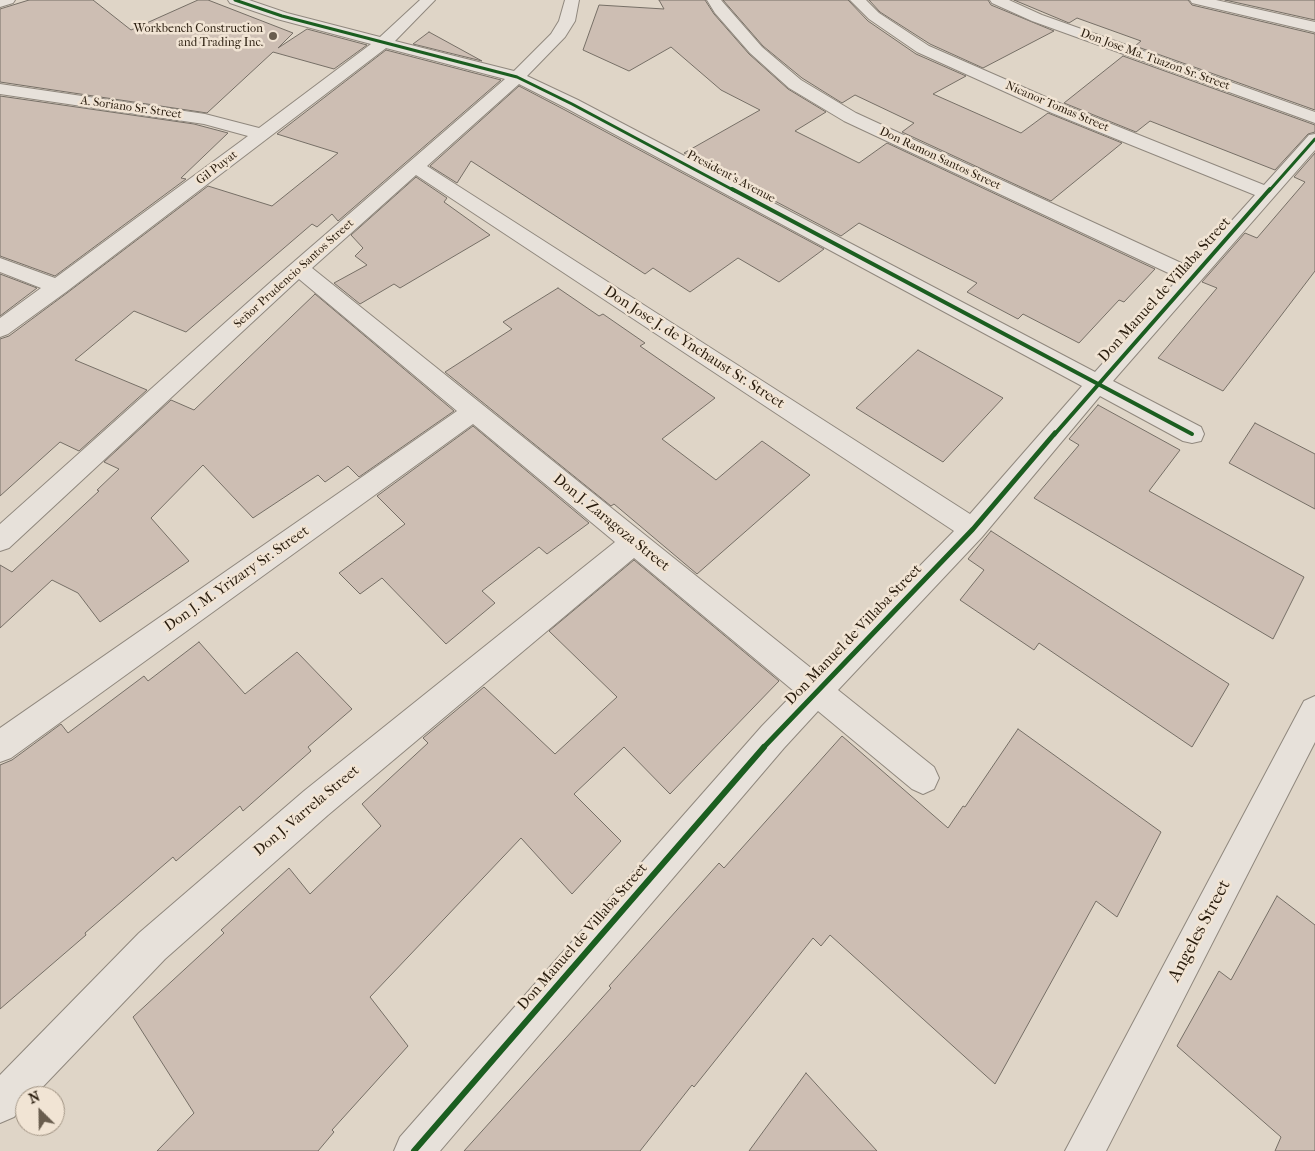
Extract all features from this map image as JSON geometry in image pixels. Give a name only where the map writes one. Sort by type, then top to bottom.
[{"type":"street","points":[[0,2],[8,0]]},
{"type":"street","name":"President's Avenue","points":[[235,0],[282,16],[517,77],[1192,434]]},
{"type":"street","name":"Gil Puyat","points":[[0,329],[59,287],[384,41],[428,0]]},
{"type":"street","name":"Señor Prudencio Santos Street","points":[[0,540],[299,268],[517,77],[557,37],[567,21],[572,0]]},
{"type":"street","name":"Don Ramon Santos Street","points":[[714,0],[720,10],[756,50],[795,84],[850,117],[1194,277]]},
{"type":"street","name":"Nicanor Tomas Street","points":[[857,0],[874,16],[923,49],[1058,108],[1268,193]]},
{"type":"street","name":"Don Jose Ma. Tuazon Sr. Street","points":[[997,0],[1037,18],[1315,118]]},
{"type":"street","points":[[1197,0],[1315,27]]},
{"type":"street","name":"A. Soriano Sr. Street","points":[[0,89],[205,119],[262,134]]},
{"type":"street","name":"Don Manuel de Villaba Street","points":[[414,1151],[767,745],[973,530],[1098,383],[1315,139]]},
{"type":"street","name":"Don Jose J. de Ynchaust Sr. Street","points":[[416,167],[973,530]]},
{"type":"street","points":[[0,265],[59,287]]},
{"type":"street","name":"Don J. Zaragoza Street","points":[[299,268],[923,778]]},
{"type":"street","name":"Don J. M. Yrizary Sr. Street","points":[[0,747],[474,411]]},
{"type":"street","name":"Don J. Varrela Street","points":[[0,1103],[152,946],[316,803],[634,542]]},
{"type":"street","name":"Angeles Street","points":[[1085,1151],[1315,712]]},
{"type":"building","points":[[29,0],[93,0],[131,30],[198,0],[208,0],[293,33],[278,48],[307,29],[367,45],[334,69],[273,52],[207,113],[0,82],[0,9]]},
{"type":"building","points":[[659,0],[705,0],[714,14],[749,54],[788,89],[826,112],[795,131],[859,163],[887,143],[1155,269],[1124,302],[1119,300],[1079,343],[1023,314],[1018,319],[967,292],[977,283],[859,223],[841,236],[684,153],[760,110],[721,90],[671,47],[629,71],[583,50],[599,5],[664,9]]},
{"type":"building","points":[[723,0],[848,0],[868,21],[916,54],[966,76],[933,94],[1021,133],[1048,113],[1122,143],[1051,201],[902,132],[914,123],[855,95],[842,103],[802,78],[763,46]]},
{"type":"building","points":[[869,0],[988,0],[991,5],[1054,31],[983,68],[930,44],[880,12]]},
{"type":"building","points":[[1014,0],[1188,0],[1192,5],[1315,34],[1315,110],[1135,46],[1141,41],[1077,18],[1069,23]]},
{"type":"building","points":[[1225,0],[1315,0],[1315,20]]},
{"type":"building","points":[[429,32],[482,61],[413,44]]},
{"type":"building","points":[[386,50],[501,80],[338,221],[332,214],[317,227],[312,224],[186,332],[134,311],[75,360],[147,390],[79,451],[60,442],[0,496],[0,339],[9,336],[208,186],[272,206],[338,153],[277,134]]},
{"type":"building","points":[[1123,56],[1315,125],[1315,132],[1308,134],[1275,170],[1150,121],[1136,132],[1064,103]]},
{"type":"building","points":[[519,86],[824,249],[779,282],[738,258],[690,292],[653,268],[645,274],[471,161],[457,183],[430,166]]},
{"type":"building","points":[[0,96],[194,124],[228,133],[181,178],[186,179],[55,276],[0,256]]},
{"type":"building","points":[[1315,153],[1315,271],[1280,317],[1223,391],[1158,358],[1217,288],[1202,282],[1245,233],[1257,238],[1305,182],[1294,177]]},
{"type":"building","points":[[416,177],[447,198],[444,202],[490,235],[400,288],[394,284],[360,304],[334,283],[367,265],[355,256],[363,248],[351,235]]},
{"type":"building","points":[[0,274],[37,288],[0,316]]},
{"type":"building","points":[[558,288],[599,316],[603,314],[645,343],[640,346],[715,398],[662,439],[716,480],[762,441],[810,475],[697,574],[614,504],[611,506],[445,372],[512,329],[503,322]]},
{"type":"building","points":[[315,294],[454,411],[359,477],[348,466],[325,482],[318,475],[253,518],[203,465],[151,518],[189,561],[100,622],[78,593],[52,580],[0,628],[0,565],[12,572],[99,491],[97,490],[119,469],[104,462],[171,400],[194,410]]},
{"type":"building","points":[[918,350],[1003,398],[943,462],[856,408]]},
{"type":"building","points":[[1098,405],[1180,450],[1149,491],[1304,577],[1273,639],[1034,498],[1079,445],[1069,439]]},
{"type":"building","points":[[1255,423],[1315,454],[1315,509],[1229,463]]},
{"type":"building","points":[[473,426],[589,523],[547,554],[539,547],[482,591],[495,603],[446,644],[382,578],[360,594],[339,573],[405,524],[377,496]]},
{"type":"building","points":[[991,531],[1229,684],[1192,747],[1039,643],[1034,650],[960,600],[984,570],[968,559]]},
{"type":"building","points":[[634,560],[779,681],[670,794],[624,747],[574,794],[621,841],[572,894],[521,838],[370,997],[408,1046],[332,1130],[334,1132],[318,1151],[157,1151],[194,1113],[133,1017],[224,933],[221,930],[289,868],[310,894],[381,826],[362,804],[428,743],[423,738],[484,687],[555,754],[617,697],[549,631]]},
{"type":"building","points":[[199,642],[245,694],[297,652],[352,709],[308,747],[311,751],[243,811],[240,806],[176,861],[173,857],[0,1009],[0,765],[12,760],[61,724],[68,733],[144,676],[148,681]]},
{"type":"building","points":[[1018,729],[1161,832],[1117,917],[1096,901],[995,1084],[830,935],[821,946],[813,938],[694,1087],[692,1085],[640,1151],[464,1151],[611,988],[609,986],[719,863],[724,868],[842,736],[948,828],[963,806],[965,807]]},
{"type":"building","points":[[1277,896],[1315,925],[1315,1151],[1275,1151],[1281,1137],[1177,1046],[1219,971],[1231,980]]},
{"type":"building","points":[[806,1073],[877,1151],[749,1151]]},
{"type":"cycle path","points":[[235,0],[282,16],[517,77],[572,104],[1192,434]]},
{"type":"cycle path","points":[[414,1151],[773,737],[973,529],[1098,383],[1315,139]]},
{"type":"place","name":"Workbench Construction and Trading Inc.","points":[[273,36]]}]
